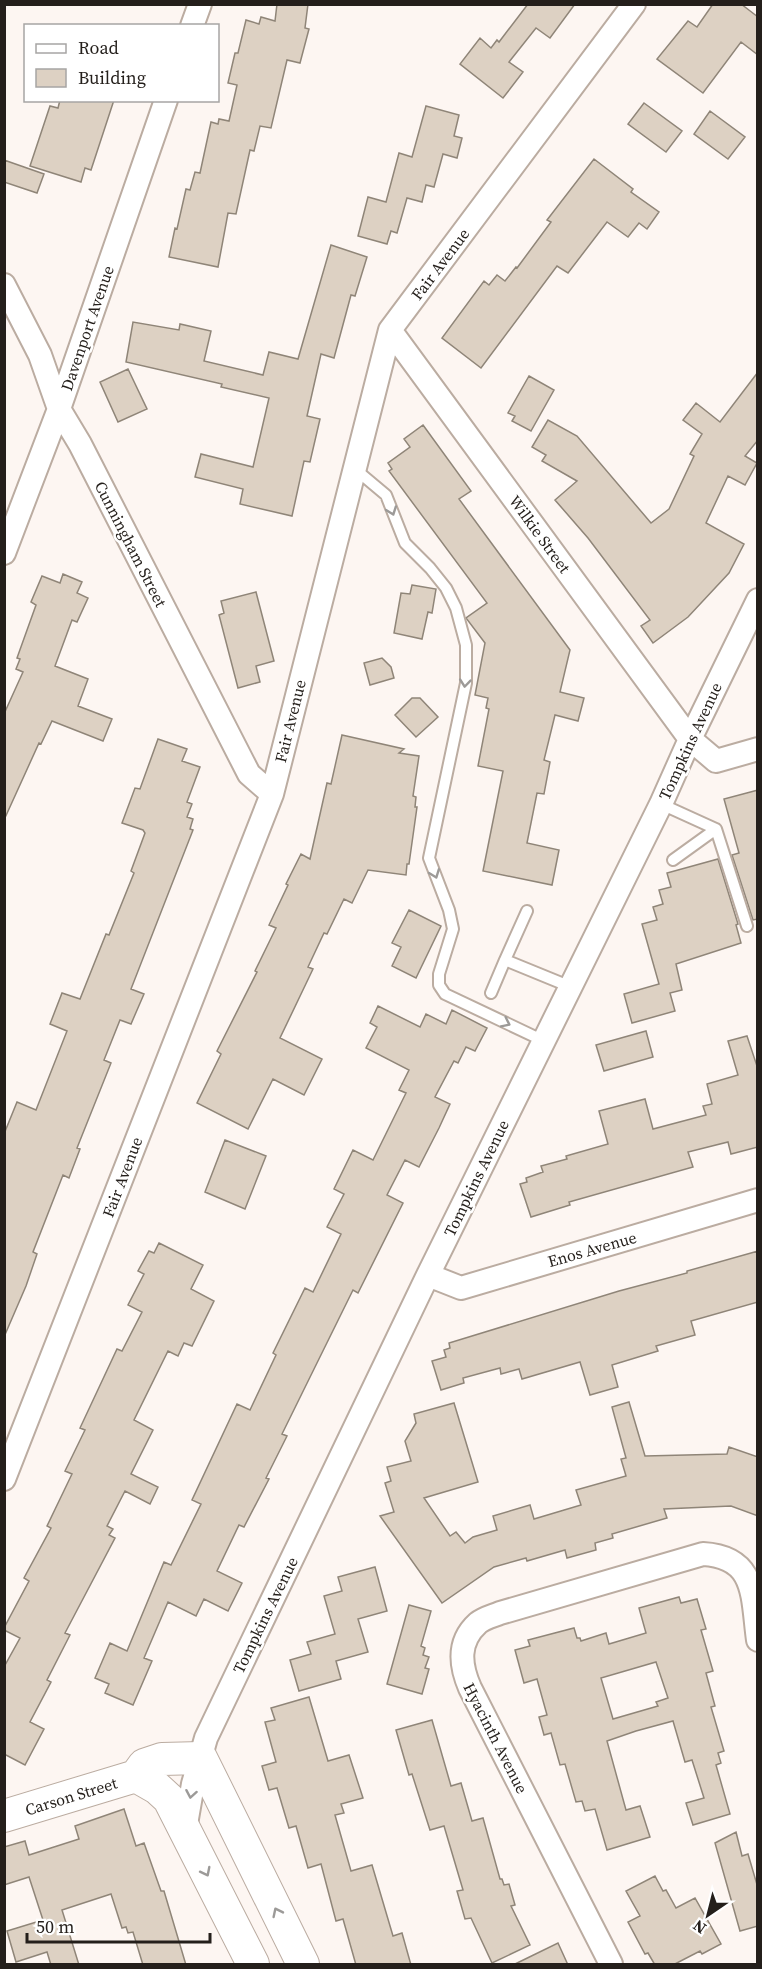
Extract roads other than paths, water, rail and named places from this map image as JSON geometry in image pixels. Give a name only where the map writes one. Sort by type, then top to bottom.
[{"type":"street","points":[[193,24],[200,4]]},
{"type":"street","name":"Fair Avenue","points":[[4,1479],[272,794],[390,330],[634,4]]},
{"type":"street","name":"Davenport Avenue","points":[[4,554],[59,409],[165,102]]},
{"type":"street","name":"Cunningham Street","points":[[4,285],[40,355],[59,409],[80,444],[249,774],[272,794]]},
{"type":"street","name":"Wilkie Street","points":[[390,330],[690,739],[716,761],[758,749]]},
{"type":"street","name":"Tompkins Avenue","points":[[185,1830],[193,1784],[206,1738],[428,1275],[661,804],[758,600]]},
{"type":"street","name":"Enos Avenue","points":[[428,1275],[461,1288],[758,1200]]},
{"type":"street","name":"Hyacinth Avenue","points":[[611,1965],[470,1688],[462,1670],[463,1642],[479,1622],[500,1613],[703,1554],[720,1555],[736,1563],[746,1575],[751,1589],[758,1640]]},
{"type":"street","points":[[253,1965],[169,1799],[158,1788],[136,1776],[144,1765],[162,1759],[201,1758],[303,1965]]},
{"type":"street","name":"Carson Street","points":[[4,1816],[136,1776]]},
{"type":"lane","points":[[354,468],[386,495],[405,543],[446,588],[456,608],[466,645],[466,683],[429,858],[449,910],[453,929],[439,974],[439,985],[445,994],[544,1041]]},
{"type":"lane","points":[[661,804],[716,830],[747,926]]},
{"type":"lane","points":[[673,860],[716,830]]},
{"type":"lane","points":[[491,993],[527,911]]},
{"type":"lane","points":[[505,960],[571,987]]}]
